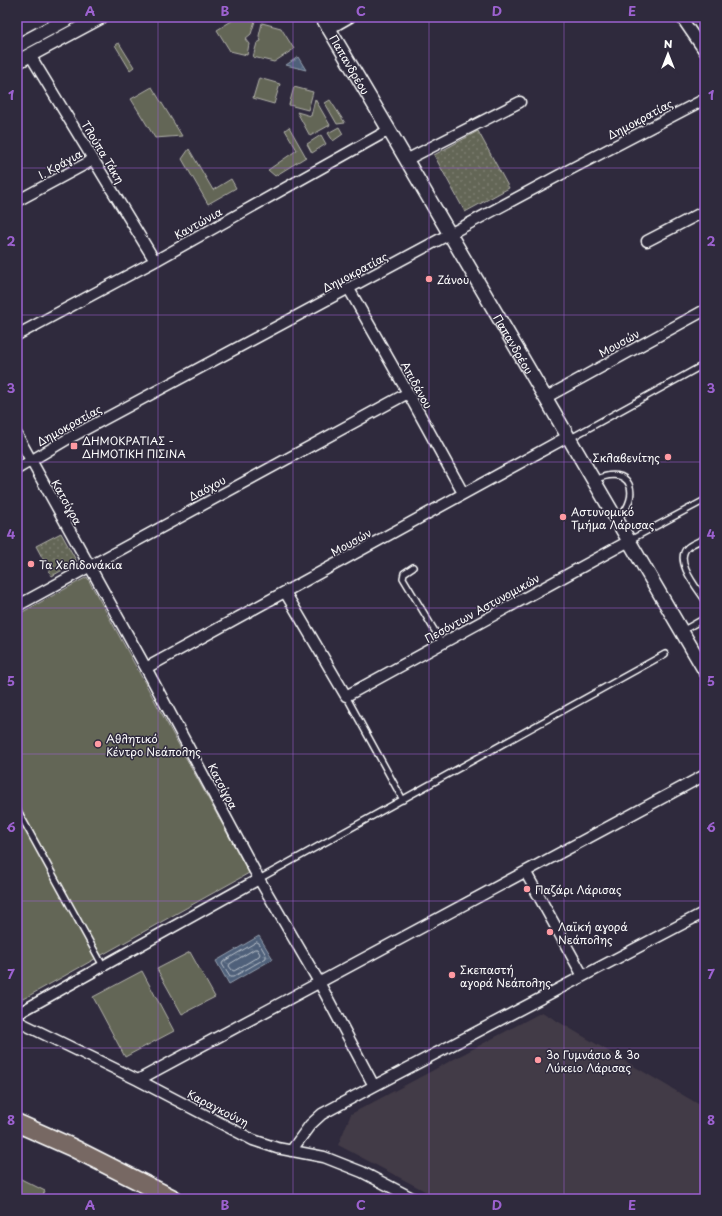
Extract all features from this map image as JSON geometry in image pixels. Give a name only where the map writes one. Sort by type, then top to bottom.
[{"type":"highway","points":[[17,1113],[71,1147]]},
{"type":"highway","points":[[17,1123],[71,1147],[174,1199]]},
{"type":"street","points":[[17,46],[71,17]]},
{"type":"street","points":[[17,62],[101,17]]},
{"type":"street","name":"Παπανδρέου","points":[[322,17],[705,671]]},
{"type":"street","points":[[329,29],[350,17]]},
{"type":"street","points":[[681,17],[705,52]]},
{"type":"street","name":"Τλούπα Τάκη","points":[[30,55],[155,261]]},
{"type":"street","name":"Δημοκρατίας","points":[[17,468],[569,170],[705,99]]},
{"type":"street","points":[[406,160],[520,102]]},
{"type":"street","name":"Καντώνια","points":[[17,335],[155,261],[389,130]]},
{"type":"street","name":"Ι. Κράγια","points":[[17,201],[93,160]]},
{"type":"street","points":[[648,241],[705,211]]},
{"type":"street","name":"Απιδάνου","points":[[349,288],[463,493]]},
{"type":"street","name":"Μουσών","points":[[545,398],[705,310]]},
{"type":"street","name":"Δαόχου","points":[[17,606],[408,393]]},
{"type":"street","name":"Κατσίγρα","points":[[17,435],[146,668],[260,879],[319,982],[374,1086]]},
{"type":"street","name":"Μουσών","points":[[146,668],[463,493],[568,438]]},
{"type":"street","name":"Πεσόντων Αστυνομικών","points":[[346,696],[629,540]]},
{"type":"street","points":[[285,592],[346,696]]},
{"type":"street","points":[[138,1080],[319,982],[526,873],[705,775]]},
{"type":"street","points":[[526,873],[583,976]]},
{"type":"street","points":[[17,1014],[260,879]]},
{"type":"street","points":[[291,1151],[310,1125],[322,1114],[705,912]]},
{"type":"street","name":"Καραγκούνη","points":[[17,1021],[138,1080],[252,1140],[277,1148],[324,1157],[362,1172],[414,1199]]},
{"type":"lane","points":[[568,438],[705,364]]},
{"type":"lane","points":[[593,480],[611,474],[620,475],[626,480],[631,494],[630,502],[617,520]]},
{"type":"lane","points":[[629,540],[705,500]]},
{"type":"lane","points":[[705,538],[687,548],[683,557],[685,569],[705,600]]},
{"type":"lane","points":[[413,567],[404,573],[403,578],[442,643]]},
{"type":"lane","points":[[682,631],[705,618]]},
{"type":"lane","points":[[260,879],[665,654]]},
{"type":"lane","points":[[346,696],[403,800]]},
{"type":"lane","points":[[17,809],[103,966]]},
{"type":"shaded area","name":"3ο Γυμνάσιο & 3ο Λύκειο Λάρισας","points":[[542,1012],[705,1108],[705,1199],[440,1199],[338,1145],[351,1114]]},
{"type":"green space","points":[[238,17],[255,21],[251,34],[245,39],[249,44],[247,55],[230,51],[217,30]]},
{"type":"green space","points":[[262,23],[281,28],[294,49],[274,62],[253,57],[257,43],[261,41],[259,36]]},
{"type":"green space","points":[[119,43],[134,67],[130,70],[115,45]]},
{"type":"green space","points":[[259,78],[280,84],[274,104],[253,98]]},
{"type":"green space","points":[[152,87],[182,136],[155,138],[131,99]]},
{"type":"green space","points":[[294,87],[313,92],[308,110],[289,105]]},
{"type":"green space","points":[[315,99],[330,125],[310,136],[297,112],[311,116]]},
{"type":"green space","points":[[330,100],[345,123],[337,124],[325,103]]},
{"type":"green space","points":[[289,127],[306,157],[275,176],[268,170],[297,150],[285,130]]},
{"type":"green space","points":[[339,127],[343,134],[333,141],[328,133]]},
{"type":"green space","points":[[478,131],[509,188],[465,212],[434,155]]},
{"type":"green space","points":[[321,135],[326,144],[312,153],[307,144]]},
{"type":"green space","points":[[189,149],[213,190],[231,179],[236,188],[208,204],[182,159]]},
{"type":"green space","points":[[61,533],[77,562],[52,576],[36,546]]},
{"type":"green space","name":"Αθλητικό Κέντρο Νεάπολης","points":[[87,577],[249,873],[23,999],[17,997],[17,615]]},
{"type":"green space","points":[[190,952],[215,997],[182,1014],[157,969]]},
{"type":"green space","points":[[142,971],[174,1031],[125,1057],[93,997]]},
{"type":"green space","points":[[17,1177],[45,1191],[41,1199],[17,1199]]},
{"type":"water","points":[[298,57],[306,70],[286,65]]},
{"type":"water","points":[[259,936],[273,959],[229,984],[216,961]]},
{"type":"place","name":"Ζάνου","points":[[429,279]]},
{"type":"place","name":"ΔΗΜΟΚΡΑΤΙΑΣ - ΔΗΜΟΤΙΚΗ ΠΙΣΙΝΑ","points":[[74,446]]},
{"type":"place","name":"Σκλαβενίτης","points":[[668,457]]},
{"type":"place","name":"Αστυνομικό Τμήμα Λάρισας","points":[[563,517]]},
{"type":"place","name":"Τα Χελιδονάκια","points":[[31,564]]},
{"type":"place","name":"Αθλητικό Κέντρο Νεάπολης","points":[[98,744]]},
{"type":"place","name":"Παζάρι Λάρισας","points":[[527,889]]},
{"type":"place","name":"Λαϊκή αγορά Νεάπολης","points":[[550,932]]},
{"type":"place","name":"Σκεπαστή αγορά Νεάπολης","points":[[452,975]]},
{"type":"place","name":"3ο Γυμνάσιο & 3ο Λύκειο Λάρισας","points":[[538,1060]]}]
